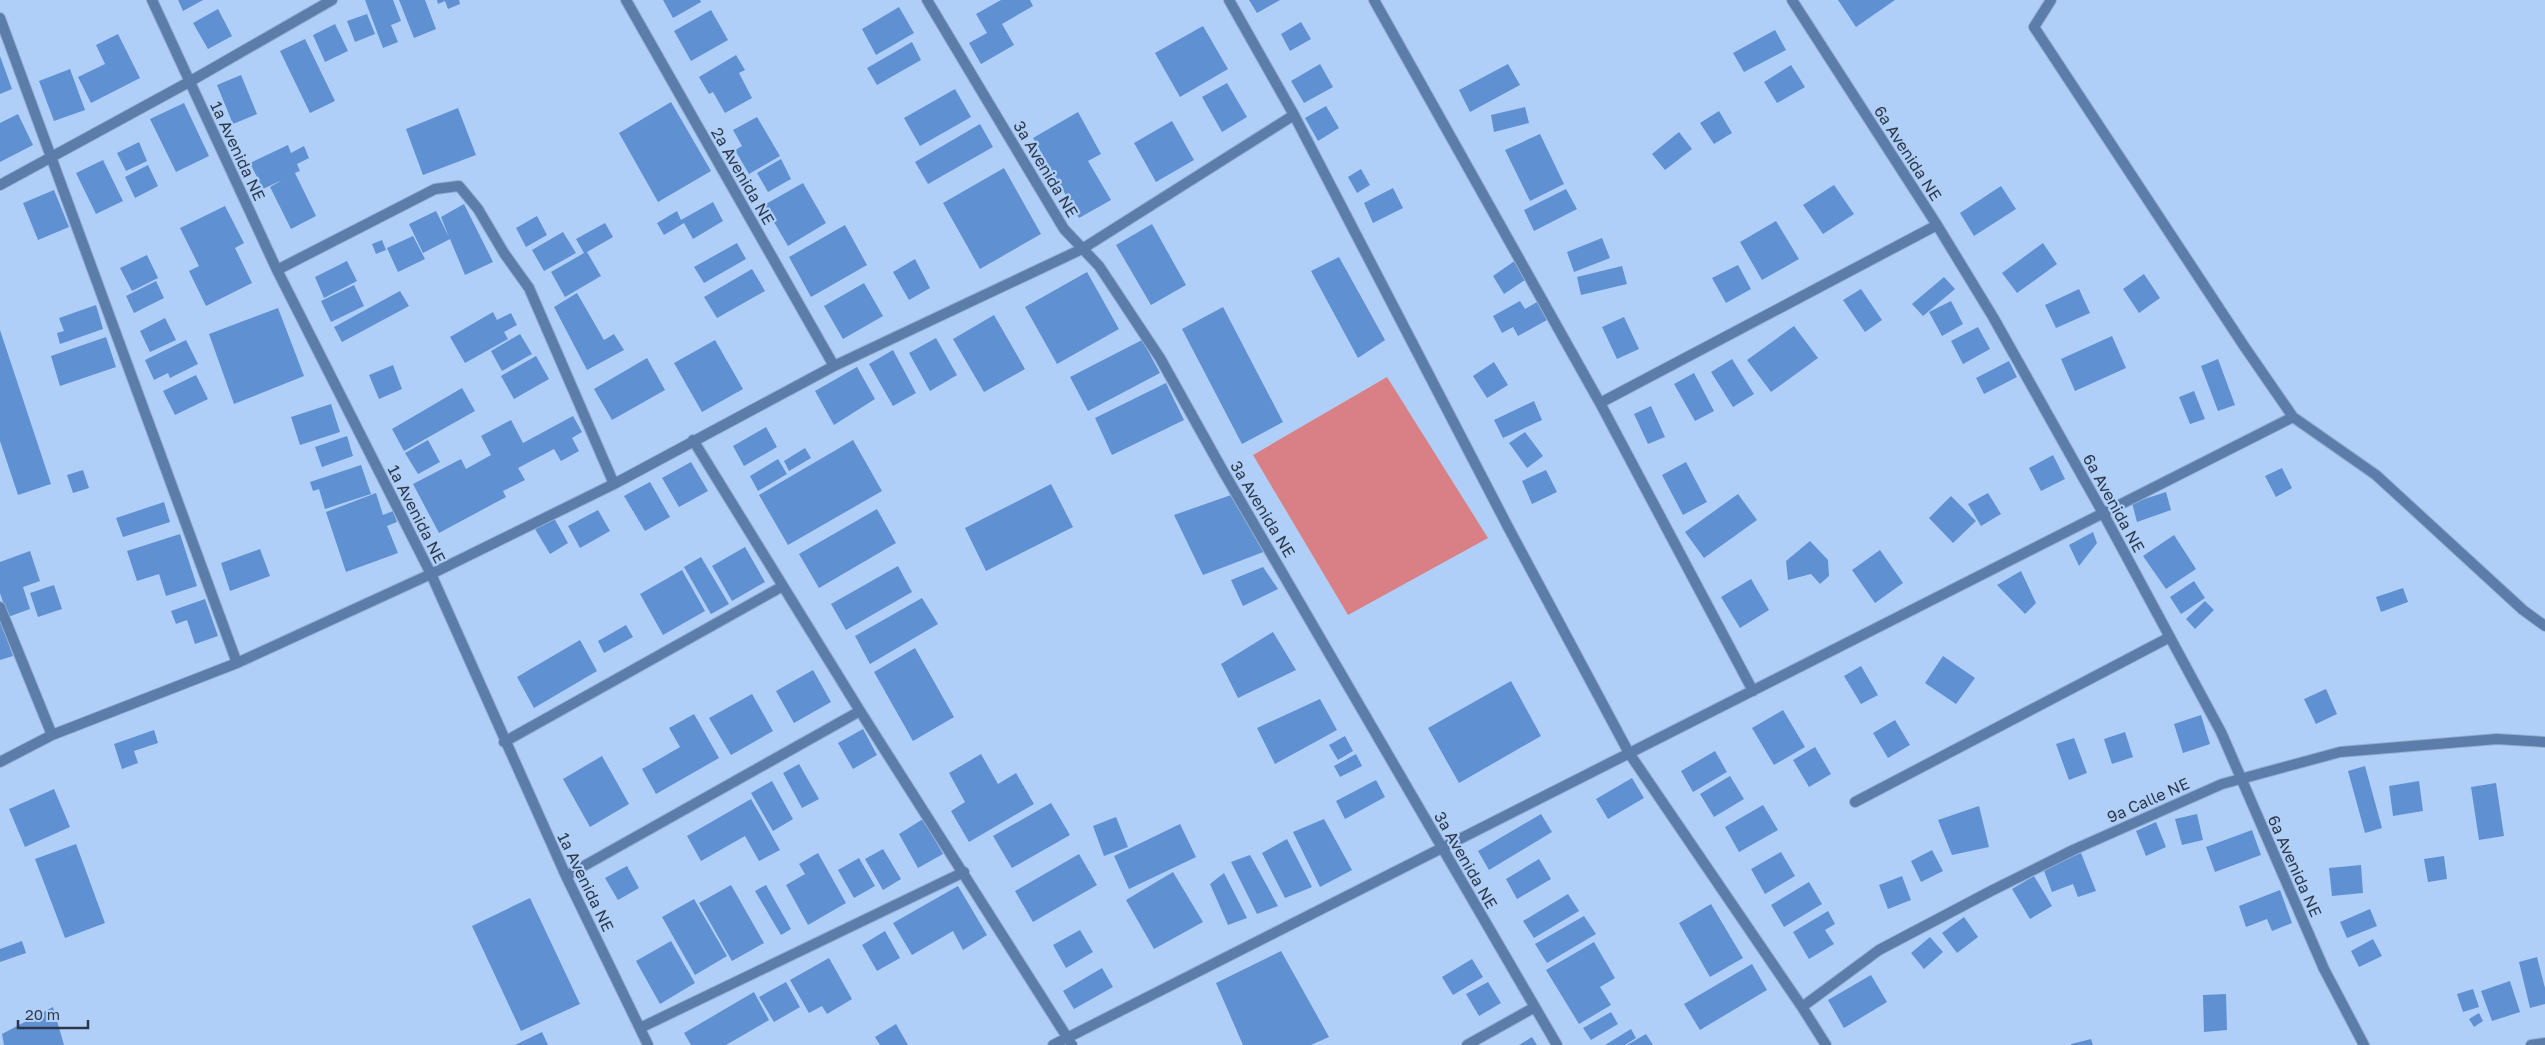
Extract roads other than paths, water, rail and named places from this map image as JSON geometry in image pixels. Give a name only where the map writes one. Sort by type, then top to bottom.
[{"type":"street","name":"1a Avenida NE","points":[[152,0],[277,270],[431,574],[504,742],[566,876],[648,1045]]},
{"type":"street","points":[[0,185],[189,82],[332,0]]},
{"type":"street","name":"2a Avenida NE","points":[[626,0],[834,366]]},
{"type":"street","name":"3a Avenida NE","points":[[927,0],[1064,229],[1099,266],[1160,358],[1223,471],[1293,588],[1441,848],[1557,1045]]},
{"type":"street","points":[[1229,0],[1294,116],[1508,527],[1629,753],[1826,1045]]},
{"type":"street","points":[[1374,0],[1600,402],[1753,691]]},
{"type":"street","name":"6a Avenida NE","points":[[1792,0],[1938,225],[1994,317],[2103,514],[2221,732],[2324,969],[2364,1045]]},
{"type":"street","points":[[2051,0],[2034,27],[2244,346],[2294,417],[2376,475],[2523,610],[2545,626]]},
{"type":"street","points":[[0,18],[238,663]]},
{"type":"street","points":[[0,762],[52,735],[238,663],[431,574],[614,484],[834,366],[1082,249],[1294,116]]},
{"type":"street","points":[[277,270],[435,189],[459,186],[478,209],[504,253],[529,288],[614,484]]},
{"type":"street","points":[[1600,402],[1938,225]]},
{"type":"street","points":[[1053,1045],[1070,1041],[1441,848],[2294,417]]},
{"type":"street","points":[[693,440],[860,711],[1070,1041]]},
{"type":"street","points":[[504,742],[783,586]]},
{"type":"street","points":[[0,607],[52,735]]},
{"type":"street","points":[[1855,802],[2170,637]]},
{"type":"street","points":[[566,876],[860,711]]},
{"type":"street","name":"9a Calle NE","points":[[1802,1007],[1879,950],[1990,891],[2073,850],[2222,784],[2340,752],[2497,738],[2545,742]]},
{"type":"street","points":[[640,1028],[964,872]]},
{"type":"street","points":[[1467,1045],[1535,1008]]},
{"type":"street","points":[[2531,1045],[2545,1043]]}]
